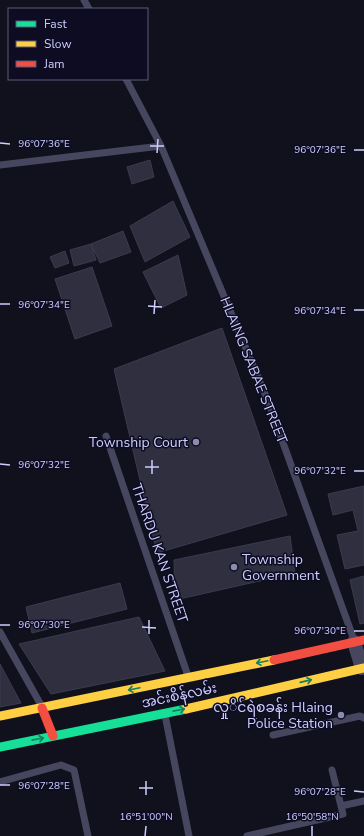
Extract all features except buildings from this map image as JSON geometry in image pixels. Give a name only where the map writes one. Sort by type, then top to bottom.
[{"type":"main road","name":"အင်းစိန်လမ်း","points":[[0,716],[189,681],[359,641]]},
{"type":"main road","name":"အင်းစိန်လမ်း","points":[[0,746],[164,713],[193,703],[363,668]]},
{"type":"main road","points":[[42,708],[53,736]]},
{"type":"street","name":"HLAING SABAE STREET","points":[[359,641],[363,668]]},
{"type":"lane","name":"HLAING SABAE STREET","points":[[127,80],[161,146],[268,401],[359,641]]},
{"type":"lane","points":[[0,165],[161,146]]},
{"type":"lane","name":"THARDU KAN STREET","points":[[106,436],[189,681]]},
{"type":"lane","points":[[0,632],[42,708]]},
{"type":"lane","points":[[164,713],[189,836]]},
{"type":"lane","points":[[273,735],[360,716],[364,718]]},
{"type":"lane","points":[[0,782],[61,765],[74,770],[88,836]]},
{"type":"lane","points":[[246,836],[341,815],[343,813],[332,770]]},
{"type":"lane","points":[[341,806],[364,801]]},
{"type":"traffic: fast","points":[[0,747],[186,709]]},
{"type":"traffic: slow","points":[[0,716],[274,660]]},
{"type":"traffic: slow","points":[[186,709],[364,668]]},
{"type":"traffic: jam","points":[[274,660],[364,640]]},
{"type":"traffic: jam","points":[[42,708],[53,736]]},
{"type":"place","name":"Township Court","points":[[196,442]]},
{"type":"place","name":"Township Government","points":[[234,567]]},
{"type":"place","name":"လှုိင်ရဲစခန်း Hlaing Police Station","points":[[341,715]]}]
